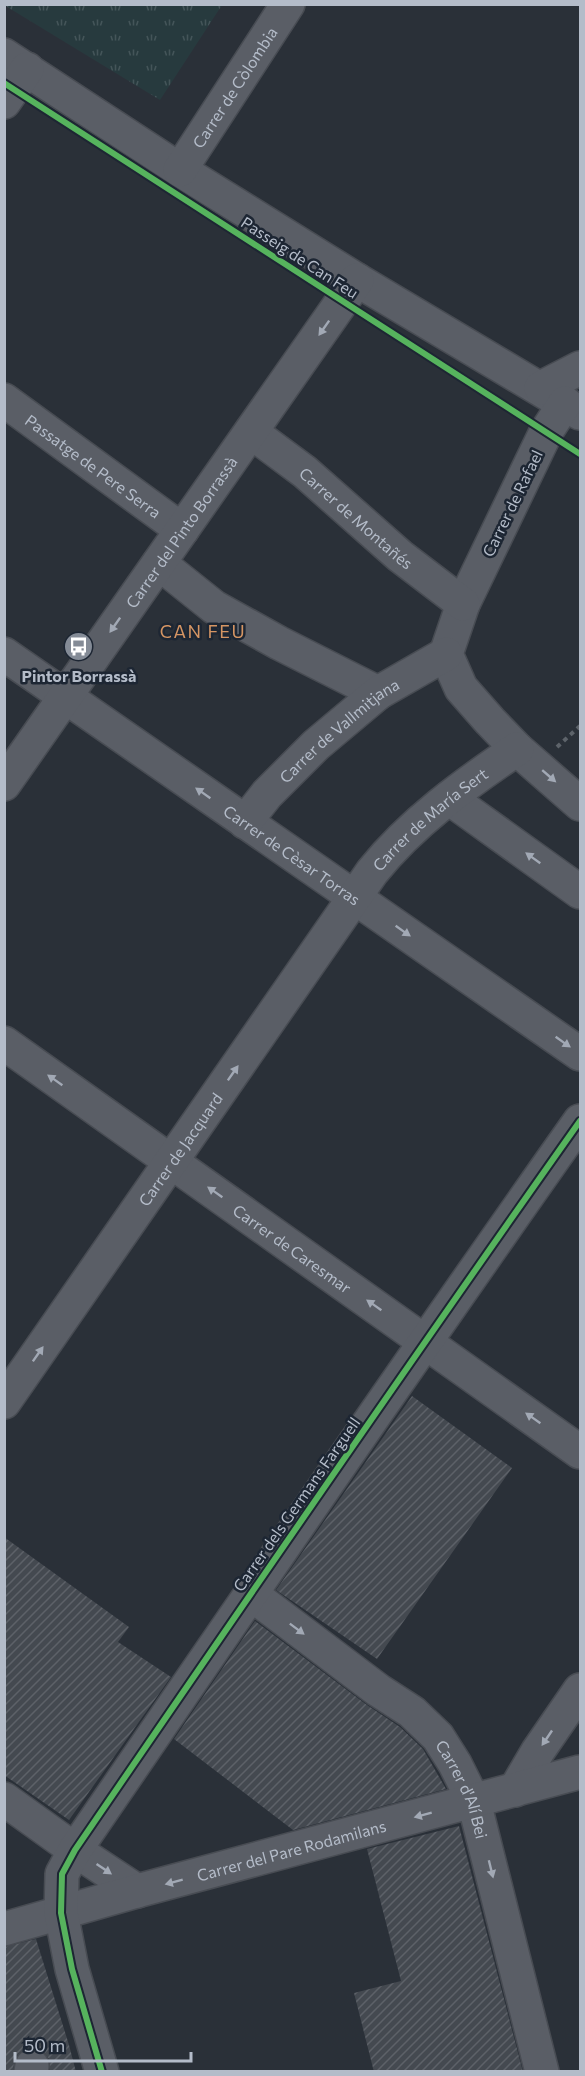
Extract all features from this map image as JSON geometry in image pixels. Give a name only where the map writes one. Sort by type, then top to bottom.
[{"type":"street","name":"Carrer de Còlombia","points":[[180,170],[288,4]]},
{"type":"street","name":"Passeig de Can Feu","points":[[16,62],[180,170],[357,280],[562,401]]},
{"type":"street","points":[[4,102],[16,62]]},
{"type":"street","name":"Carrer del Pinto Borrassà","points":[[4,784],[357,280]]},
{"type":"street","points":[[562,401],[580,368]]},
{"type":"street","name":"Passatge de Pere Serra","points":[[4,400],[182,530]]},
{"type":"street","name":"Carrer de Rafael","points":[[446,654],[463,604],[562,401]]},
{"type":"street","name":"Carrer de Montañés","points":[[251,432],[305,472],[400,556],[463,604]]},
{"type":"street","points":[[159,563],[214,607],[378,693]]},
{"type":"street","name":"Carrer de Cèsar Torras","points":[[4,654],[580,1054]]},
{"type":"street","points":[[446,654],[461,688],[517,749],[580,804]]},
{"type":"street","name":"Carrer de Vallmitjana","points":[[245,822],[267,794],[316,745],[378,693],[446,654]]},
{"type":"street","name":"Carrer de María Sert","points":[[355,897],[388,852],[449,798],[517,749]]},
{"type":"street","points":[[449,798],[580,892]]},
{"type":"street","name":"Carrer de Jacquard","points":[[4,1402],[355,897]]},
{"type":"street","name":"Carrer de Caresmar","points":[[4,1044],[580,1452]]},
{"type":"street","name":"Carrer dels Germans Farguell","points":[[102,2072],[72,1969],[61,1913],[62,1874],[75,1850],[425,1341],[580,1121]]},
{"type":"street","name":"Carrer d'Alí Bei","points":[[251,1594],[378,1690],[412,1712],[438,1737],[455,1764],[474,1802],[542,2072]]},
{"type":"street","points":[[515,1790],[538,1751],[580,1690]]},
{"type":"street","name":"Carrer del Pare Rodamilans","points":[[4,1929],[580,1772]]},
{"type":"street","points":[[4,1799],[137,1891]]},
{"type":"green space","points":[[5,4],[222,5],[160,100]]},
{"type":"building","points":[[412,1396],[512,1468],[377,1659],[276,1590]]},
{"type":"building","points":[[4,1537],[129,1627],[118,1642],[171,1677],[69,1820],[4,1775]]},
{"type":"building","points":[[255,1621],[400,1727],[423,1749],[446,1789],[293,1830],[174,1739]]},
{"type":"building","points":[[459,1826],[523,2072],[374,2072],[354,1993],[401,1981],[367,1849]]},
{"type":"building","points":[[36,1939],[76,2072],[50,2072],[49,2059],[43,2051],[34,2047],[18,2054],[13,2072],[4,2072],[4,1947]]},
{"type":"cycle path","points":[[4,83],[580,454]]},
{"type":"cycle path","points":[[102,2072],[72,1969],[61,1913],[62,1874],[75,1850],[263,1576],[580,1121]]},
{"type":"place","name":"Pintor Borrassà","points":[[79,647]]},
{"type":"district","name":"CAN FEU","points":[[203,631]]}]
